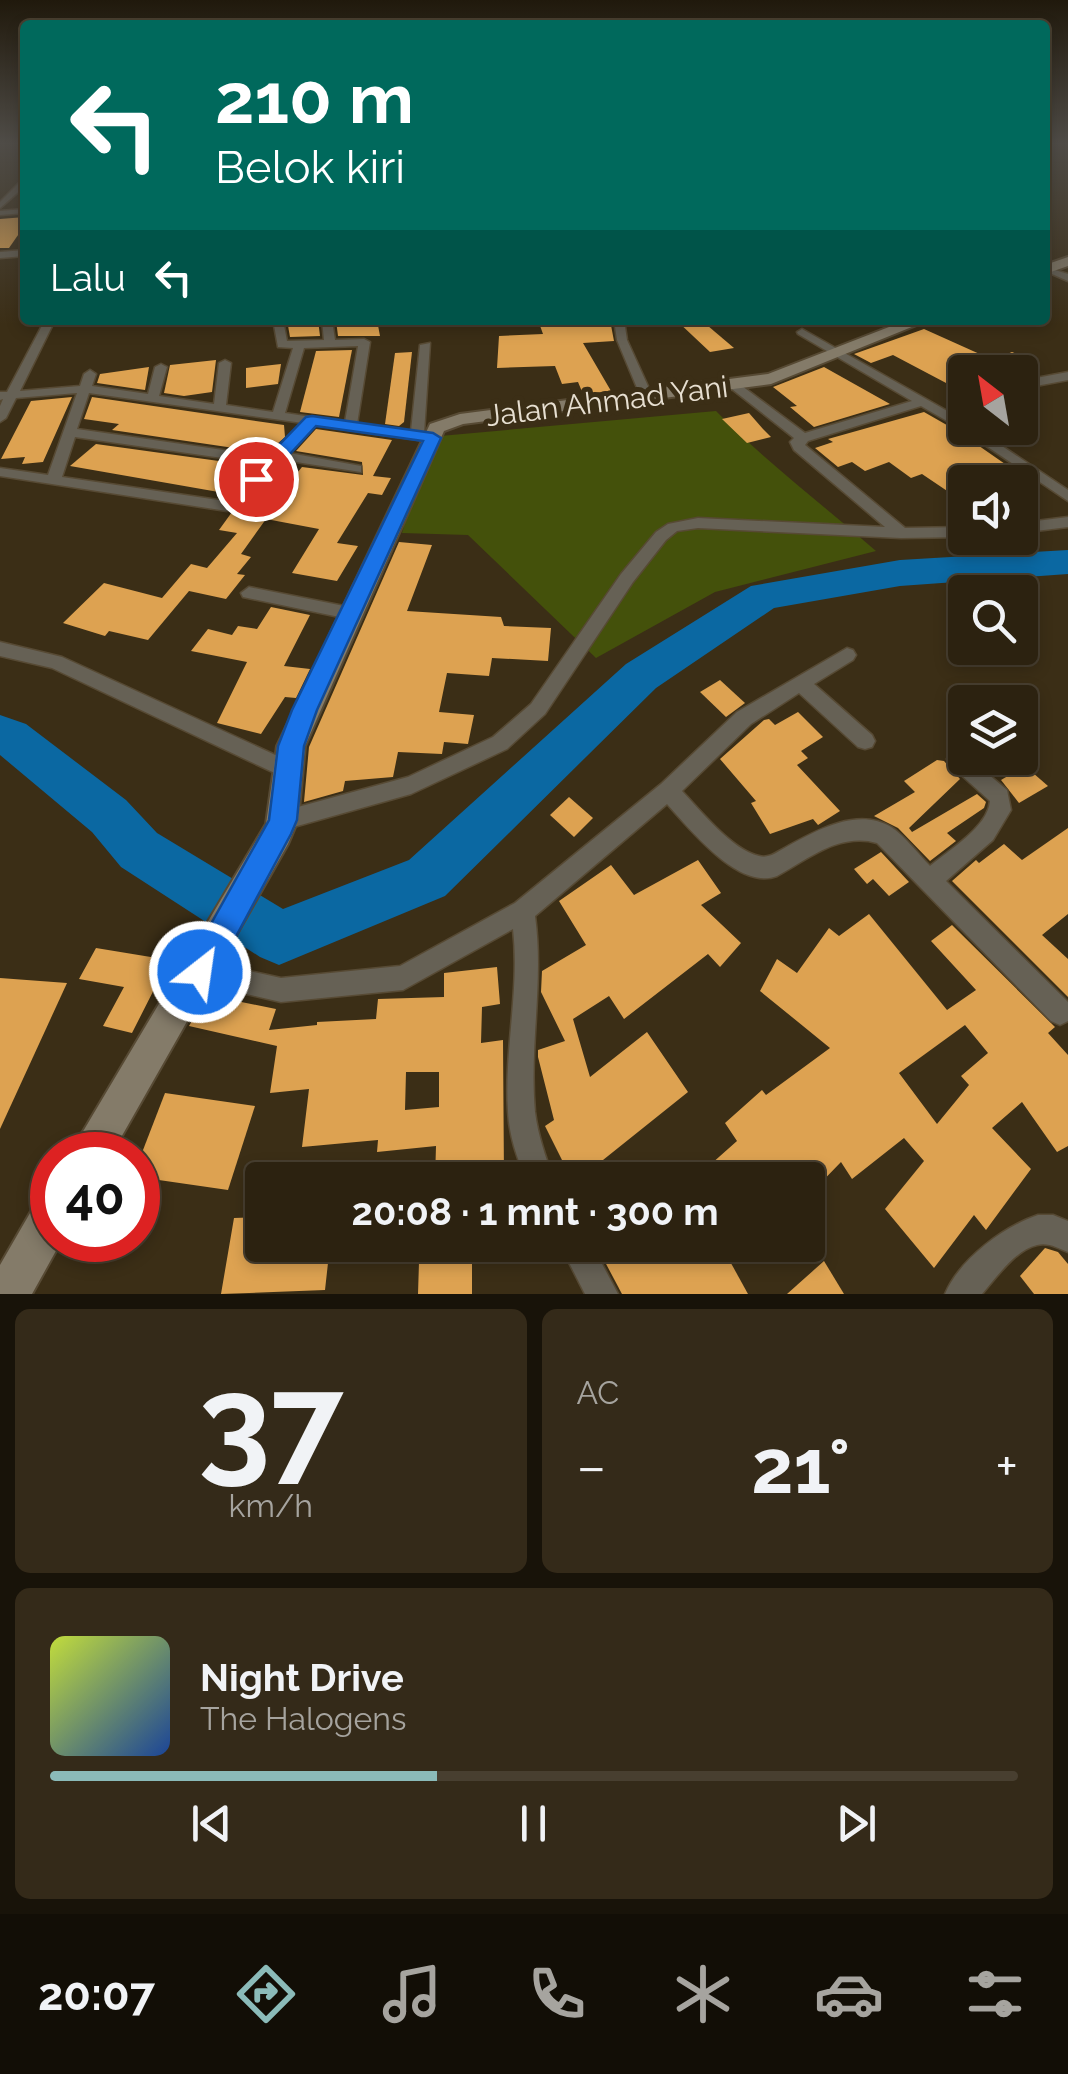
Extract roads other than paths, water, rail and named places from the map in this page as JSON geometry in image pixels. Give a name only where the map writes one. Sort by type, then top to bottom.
[{"type":"street","points":[[0,418],[5,396],[47,325]]},
{"type":"street","points":[[278,325],[279,342],[364,342],[352,424]]},
{"type":"street","points":[[328,325],[330,342]]},
{"type":"street","points":[[620,325],[622,340],[646,395]]},
{"type":"street","name":"Jalan Ahmad Yani","points":[[425,437],[453,420],[778,378],[900,325]]},
{"type":"street","points":[[802,332],[948,415]]},
{"type":"street","points":[[278,414],[300,345]]},
{"type":"street","points":[[103,1132],[208,957],[280,827],[288,770],[304,710],[425,437],[426,345]]},
{"type":"street","points":[[220,407],[225,363]]},
{"type":"street","points":[[153,397],[161,367]]},
{"type":"street","points":[[1038,382],[1068,376]]},
{"type":"street","points":[[5,396],[87,381],[153,397],[425,437]]},
{"type":"street","points":[[54,479],[87,381]]},
{"type":"street","points":[[734,386],[803,438]]},
{"type":"street","points":[[901,533],[797,442],[920,402]]},
{"type":"street","points":[[0,472],[227,506],[242,497],[312,420]]},
{"type":"street","points":[[69,432],[356,469]]},
{"type":"street","points":[[992,445],[1068,497]]},
{"type":"street","points":[[1046,482],[1068,474]]},
{"type":"street","points":[[1038,526],[1068,522]]},
{"type":"street","points":[[280,827],[411,785],[500,744],[538,709],[627,578],[673,527],[698,523],[948,532]]},
{"type":"street","points":[[249,594],[349,613]]},
{"type":"street","points":[[0,649],[56,662],[288,770]]},
{"type":"street","points":[[208,957],[281,990],[402,978],[523,911],[668,791],[736,725],[848,655]]},
{"type":"street","points":[[800,683],[866,741]]},
{"type":"street","points":[[929,881],[985,832],[1002,810],[996,794],[975,775]]},
{"type":"street","points":[[668,791],[728,850],[756,870],[769,868],[828,836],[863,828],[891,840],[1060,1012]]},
{"type":"street","points":[[523,911],[530,963],[520,1082],[521,1128],[533,1162]]},
{"type":"street","points":[[960,1294],[1025,1231],[1050,1227],[1068,1237]]},
{"type":"street","points":[[8,1294],[30,1255]]},
{"type":"street","points":[[584,1262],[602,1294]]},
{"type":"waterway","points":[[0,734],[10,737],[109,816],[139,850],[279,938],[427,878],[641,676],[764,596],[900,573],[1068,562]]}]
